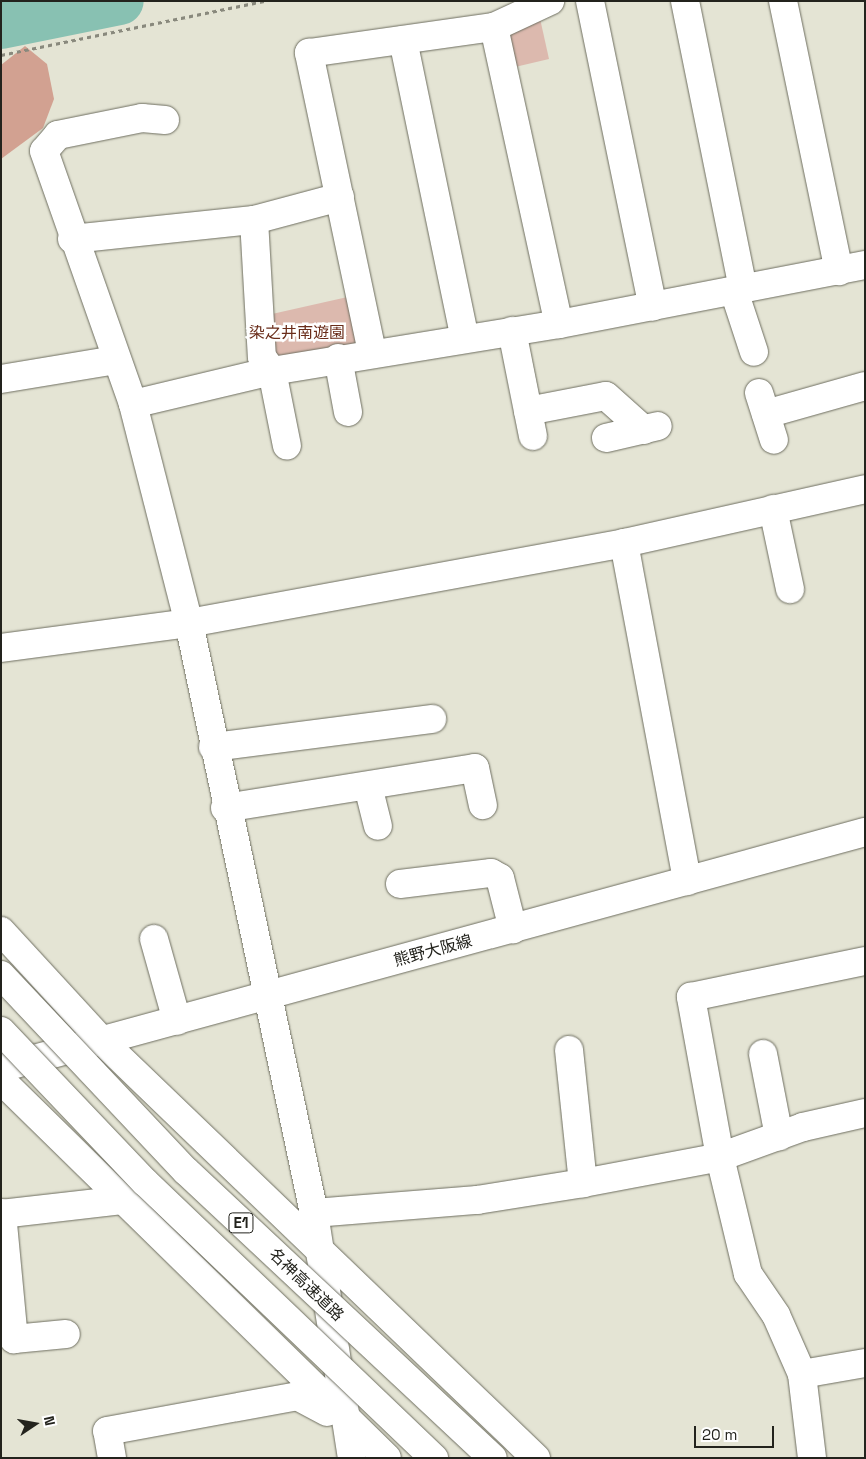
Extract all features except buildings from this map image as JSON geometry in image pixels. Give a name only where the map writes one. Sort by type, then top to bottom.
[{"type":"main road","points":[[372,352],[309,53],[494,27],[550,1]]},
{"type":"main road","points":[[590,1],[653,307]]},
{"type":"main road","points":[[685,1],[739,290],[754,352]]},
{"type":"main road","points":[[133,404],[272,371],[338,358],[559,324],[858,269],[783,1]]},
{"type":"main road","points":[[494,27],[559,324]]},
{"type":"main road","points":[[403,40],[465,339]]},
{"type":"main road","points":[[164,120],[142,118],[58,135],[44,150],[72,239],[133,404],[188,623],[225,808],[270,996],[314,1213],[344,1420],[352,1458]]},
{"type":"main road","points":[[72,239],[254,220],[340,197]]},
{"type":"main road","points":[[254,220],[262,357],[272,371],[287,446]]},
{"type":"main road","points":[[512,332],[530,424],[606,396],[653,428],[606,438]]},
{"type":"main road","points":[[338,358],[348,412]]},
{"type":"main road","points":[[1,379],[116,360]]},
{"type":"main road","points":[[774,440],[762,404],[865,386]]},
{"type":"main road","points":[[1,648],[188,623],[624,543],[865,489]]},
{"type":"main road","points":[[774,509],[790,589]]},
{"type":"main road","points":[[624,543],[686,881]]},
{"type":"main road","points":[[213,747],[432,719]]},
{"type":"main road","points":[[225,808],[475,768],[483,805]]},
{"type":"main road","points":[[368,786],[378,826]]},
{"type":"main road","name":"熊野大阪線","points":[[1,1068],[865,832]]},
{"type":"main road","points":[[400,884],[491,873],[500,878],[513,929]]},
{"type":"main road","points":[[1,931],[102,1041],[320,1255],[536,1458]]},
{"type":"main road","points":[[154,939],[178,1021]]},
{"type":"main road","points":[[812,1458],[802,1374],[776,1315],[748,1274],[720,1157],[691,997],[865,961]]},
{"type":"main road","name":"名神高速道路","points":[[1,975],[186,1171],[493,1458]]},
{"type":"main road","name":"E1","points":[[1,1031],[145,1182],[434,1458]]},
{"type":"main road","points":[[569,1050],[583,1183]]},
{"type":"main road","points":[[763,1054],[778,1136]]},
{"type":"main road","points":[[1,1080],[344,1420],[387,1458]]},
{"type":"main road","points":[[314,1213],[477,1200],[583,1183],[720,1157],[778,1136],[865,1113]]},
{"type":"main road","points":[[66,1334],[14,1339],[2,1214],[124,1200]]},
{"type":"main road","points":[[802,1374],[865,1363]]},
{"type":"main road","points":[[112,1458],[106,1431],[297,1396],[344,1420]]},
{"type":"path","points":[[1,55],[265,1]]},
{"type":"green space","points":[[539,14],[549,59],[515,67],[508,40],[514,26]]},
{"type":"green space","name":"染之井南遊園","points":[[352,296],[362,343],[273,363],[272,314]]},
{"type":"shaded area","points":[[25,46],[47,64],[54,99],[43,128],[1,159],[1,65]]},
{"type":"waterway","points":[[1,25],[120,1]]}]
